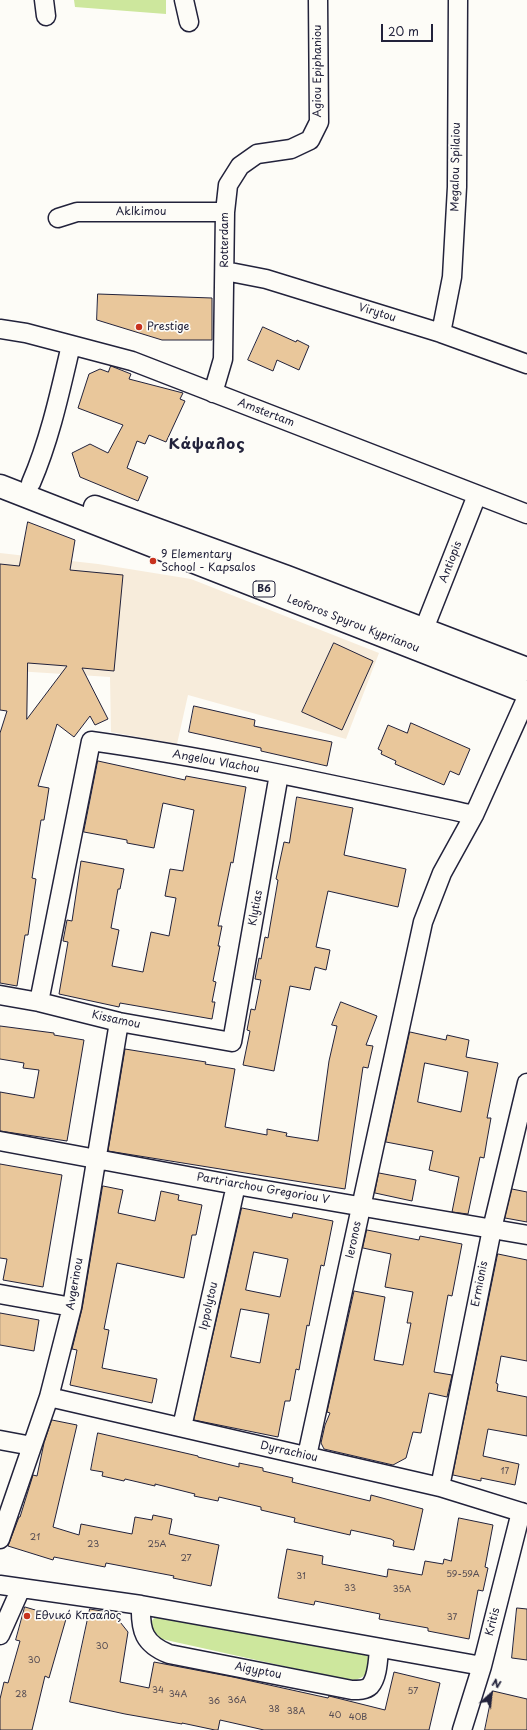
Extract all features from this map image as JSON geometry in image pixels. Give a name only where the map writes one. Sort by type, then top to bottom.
[{"type":"main road","name":"Leoforos Spyrou Kyprianou","points":[[0,471],[287,577],[527,669]]},
{"type":"main road","name":"Leoforos Spyrou Kyprianou","points":[[0,486],[527,692]]},
{"type":"street","points":[[184,0],[189,22]]},
{"type":"street","name":"Agiou Epiphaniou","points":[[310,140],[319,122],[318,0]]},
{"type":"street","name":"Megalou Spilaiou","points":[[441,333],[453,270],[457,187],[458,0]]},
{"type":"street","name":"Rotterdam","points":[[212,392],[223,359],[225,212],[228,185],[240,166],[257,154],[291,149],[310,140]]},
{"type":"street","name":"Aklkimou","points":[[58,218],[77,212],[225,212]]},
{"type":"street","name":"Virytou","points":[[225,272],[266,279],[441,333],[527,364]]},
{"type":"street","name":"Amstertam","points":[[0,329],[26,333],[132,361],[527,514]]},
{"type":"street","points":[[31,483],[42,459],[72,345]]},
{"type":"street","name":"Antiopis","points":[[424,629],[477,495]]},
{"type":"street","points":[[474,814],[527,697]]},
{"type":"street","name":"Angelou Vlachou","points":[[39,1002],[91,741],[144,749],[279,774],[474,814]]},
{"type":"street","name":"Klytias","points":[[232,1042],[279,774]]},
{"type":"street","name":"Ieronos","points":[[307,1456],[423,922],[442,873],[474,814]]},
{"type":"street","name":"Kissamou","points":[[0,995],[39,1002],[119,1022],[232,1042]]},
{"type":"street","name":"Avgerinou","points":[[0,1539],[49,1397],[72,1307],[119,1022]]},
{"type":"street","name":"Ermionis","points":[[440,1486],[492,1229],[527,1083]]},
{"type":"street","name":"Partriarchou Gregoriou V","points":[[0,1141],[236,1185],[527,1235]]},
{"type":"street","name":"Ippolytou","points":[[182,1427],[236,1185]]},
{"type":"street","points":[[0,1294],[72,1307]]},
{"type":"street","name":"Dyrrachiou","points":[[49,1397],[440,1486],[524,1513]]},
{"type":"street","points":[[0,1440],[32,1446]]},
{"type":"street","name":"Kritis","points":[[462,1730],[482,1666],[524,1513]]},
{"type":"street","points":[[0,1585],[141,1605],[482,1666]]},
{"type":"street","points":[[0,1635],[21,1588]]},
{"type":"street","name":"Aigyptou","points":[[141,1605],[140,1621],[147,1639],[156,1648],[169,1654],[352,1690],[363,1689],[370,1686],[375,1675],[379,1648]]},
{"type":"shaded area","points":[[0,553],[98,564],[191,579],[379,653],[346,739],[188,695],[177,744],[111,732],[110,677],[0,670]]},
{"type":"green space","points":[[74,0],[166,0],[166,14],[75,7]]},
{"type":"green space","points":[[155,1617],[366,1648],[372,1659],[366,1674],[351,1681],[157,1638],[148,1626]]},
{"type":"building","points":[[98,294],[212,298],[212,340],[162,340],[97,320]]},
{"type":"building","points":[[263,327],[296,342],[297,340],[309,346],[299,370],[277,360],[273,371],[248,360]]},
{"type":"building","points":[[111,366],[131,374],[129,379],[183,393],[180,399],[185,401],[166,442],[149,435],[145,444],[137,441],[127,468],[148,477],[138,501],[80,477],[72,453],[90,444],[108,453],[123,425],[78,408],[89,374],[100,369],[108,372]]},
{"type":"building","points":[[28,522],[75,540],[70,570],[123,575],[114,671],[82,668],[108,719],[95,725],[90,716],[74,737],[57,724],[38,786],[49,788],[44,820],[41,820],[32,878],[36,879],[28,935],[25,935],[17,986],[0,983],[0,733],[7,711],[0,710],[0,564],[19,566]],"holes":[[[28,663],[67,666],[27,719]]]},
{"type":"building","points":[[334,643],[373,661],[342,730],[302,712]]},
{"type":"building","points":[[194,706],[255,720],[254,726],[332,742],[327,766],[261,751],[261,748],[189,732]]},
{"type":"building","points":[[411,723],[470,749],[459,775],[450,771],[444,785],[395,764],[396,761],[381,754],[382,751],[378,749],[388,725],[407,733]]},
{"type":"building","points":[[98,761],[185,780],[186,776],[246,787],[233,863],[231,862],[218,926],[222,926],[218,946],[220,946],[213,981],[216,982],[212,1002],[215,1002],[212,1019],[120,1003],[119,1007],[59,994],[68,942],[63,941],[67,920],[72,921],[81,861],[124,869],[120,889],[118,889],[111,928],[119,930],[112,966],[143,972],[151,932],[169,936],[176,898],[165,896],[170,869],[183,871],[194,810],[163,803],[154,848],[127,843],[127,840],[84,832]]},
{"type":"building","points":[[297,797],[353,808],[344,855],[406,869],[398,907],[328,891],[316,947],[330,950],[326,970],[315,967],[310,990],[290,986],[274,1071],[243,1065],[250,1031],[247,1030],[251,1009],[255,1010],[261,980],[255,979],[259,958],[261,959],[265,937],[268,938],[278,880],[276,879],[284,842],[289,843]]},
{"type":"building","points":[[341,1002],[377,1016],[366,1045],[373,1046],[368,1068],[363,1067],[345,1189],[108,1151],[125,1049],[206,1062],[205,1064],[235,1069],[225,1127],[267,1135],[267,1129],[287,1133],[286,1136],[318,1141],[329,1061],[337,1026],[332,1025]]},
{"type":"building","points":[[0,1026],[54,1033],[54,1035],[84,1040],[67,1141],[0,1131],[0,1092],[34,1098],[39,1070],[23,1068],[24,1063],[0,1059]]},
{"type":"building","points":[[410,1032],[446,1040],[447,1035],[469,1040],[466,1057],[498,1063],[487,1118],[491,1118],[484,1158],[480,1157],[468,1214],[452,1212],[459,1177],[429,1170],[433,1151],[386,1142]],"holes":[[[425,1063],[468,1072],[461,1112],[418,1102]]]},
{"type":"building","points":[[0,1164],[62,1175],[43,1287],[3,1280],[7,1259],[0,1258]]},
{"type":"building","points":[[379,1173],[416,1180],[412,1201],[375,1193]]},
{"type":"building","points":[[103,1186],[123,1190],[118,1213],[155,1221],[161,1191],[179,1195],[178,1200],[202,1205],[196,1235],[192,1235],[184,1278],[117,1263],[104,1329],[109,1330],[102,1368],[157,1379],[152,1403],[70,1385],[77,1350],[72,1349],[82,1309]]},
{"type":"building","points":[[512,1189],[527,1192],[527,1222],[505,1218]]},
{"type":"building","points":[[242,1208],[292,1218],[293,1213],[333,1221],[324,1266],[321,1265],[309,1326],[307,1325],[299,1370],[296,1369],[290,1401],[285,1401],[278,1437],[194,1420]],"holes":[[[254,1252],[288,1259],[280,1297],[246,1290]],[[241,1309],[269,1314],[260,1363],[231,1357]]]},
{"type":"building","points":[[367,1230],[419,1240],[420,1236],[462,1244],[452,1296],[448,1295],[434,1372],[452,1375],[447,1397],[429,1393],[421,1433],[413,1432],[406,1458],[393,1465],[324,1449],[321,1443],[325,1425],[330,1413],[327,1412],[354,1291],[385,1297],[374,1360],[403,1365],[411,1323],[407,1323],[413,1292],[385,1287],[391,1254],[363,1248]]},
{"type":"building","points":[[498,1254],[527,1260],[527,1361],[501,1356],[496,1383],[498,1384],[497,1391],[527,1397],[527,1436],[488,1429],[483,1456],[519,1464],[515,1485],[481,1478],[481,1481],[453,1475]]},
{"type":"building","points":[[0,1313],[39,1320],[34,1351],[0,1345]]},
{"type":"building","points":[[52,1420],[77,1425],[53,1527],[79,1535],[81,1524],[132,1534],[135,1517],[152,1520],[153,1515],[172,1519],[169,1534],[219,1545],[211,1586],[173,1578],[174,1576],[106,1563],[105,1567],[54,1557],[53,1560],[8,1546],[20,1517],[33,1475],[37,1476],[44,1443]]},
{"type":"building","points":[[98,1433],[239,1467],[239,1463],[263,1468],[263,1471],[293,1478],[292,1482],[370,1501],[371,1495],[423,1509],[414,1550],[393,1546],[394,1541],[391,1539],[351,1530],[350,1535],[294,1522],[295,1518],[261,1510],[261,1507],[219,1497],[218,1501],[194,1496],[195,1494],[155,1484],[155,1486],[125,1479],[124,1481],[102,1476],[103,1472],[91,1470]]},
{"type":"building","points":[[459,1518],[493,1525],[485,1567],[488,1568],[483,1591],[478,1590],[469,1639],[428,1631],[428,1628],[379,1619],[380,1614],[315,1601],[314,1605],[278,1598],[287,1549],[323,1556],[322,1564],[387,1577],[388,1569],[422,1575],[425,1561],[443,1564],[444,1559],[451,1561]]},
{"type":"building","points":[[25,1607],[66,1619],[49,1678],[45,1676],[32,1730],[0,1730],[0,1699],[4,1682],[8,1683],[20,1641],[16,1640]]},
{"type":"building","points":[[517,1608],[527,1609],[527,1660],[512,1658]]},
{"type":"building","points":[[90,1609],[113,1613],[128,1632],[120,1682],[149,1688],[154,1662],[233,1677],[328,1698],[329,1696],[385,1710],[394,1672],[440,1683],[429,1730],[264,1730],[220,1720],[218,1730],[215,1730],[125,1714],[70,1702]]},
{"type":"building","points":[[493,1691],[527,1699],[527,1730],[485,1730]]},
{"type":"place","name":"Prestige","points":[[139,327]]},
{"type":"place","name":"9 Elementary School - Kapsalos","points":[[153,561]]},
{"type":"place","name":"Εθνικό Κπσαλος","points":[[27,1616]]},
{"type":"district","name":"Κάψαλος","points":[[207,445]]}]
